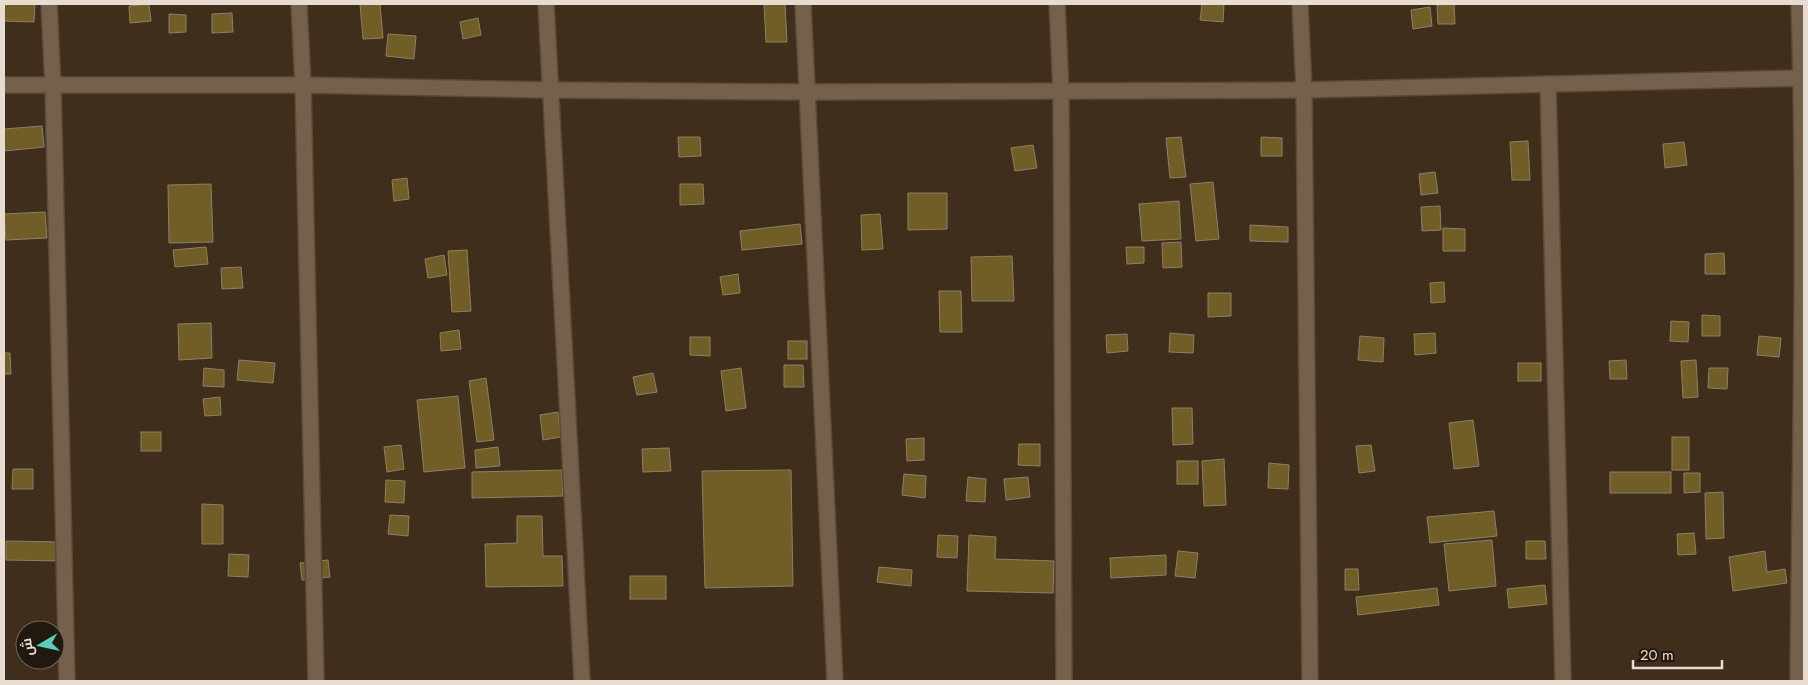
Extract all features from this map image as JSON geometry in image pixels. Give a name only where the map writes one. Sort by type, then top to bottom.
[{"type":"street","points":[[49,4],[53,85],[67,681]]},
{"type":"street","points":[[299,4],[303,85],[316,681]]},
{"type":"street","points":[[546,4],[582,681]]},
{"type":"street","points":[[803,4],[835,681]]},
{"type":"street","points":[[1057,4],[1061,90],[1064,681]]},
{"type":"street","points":[[1300,4],[1304,90],[1310,681]]},
{"type":"street","points":[[1798,681],[1803,78],[1799,4]]},
{"type":"street","points":[[4,84],[303,85],[550,90],[807,92],[1304,90],[1803,78]]},
{"type":"street","points":[[1548,84],[1563,681]]},
{"type":"building","points":[[4,4],[35,4],[34,22],[4,21]]},
{"type":"building","points":[[149,4],[151,21],[130,23],[129,6]]},
{"type":"building","points":[[360,4],[380,4],[383,38],[363,39]]},
{"type":"building","points":[[764,4],[785,4],[787,42],[766,42]]},
{"type":"building","points":[[1202,4],[1224,4],[1223,22],[1200,20]]},
{"type":"building","points":[[1454,4],[1455,24],[1438,24],[1437,5]]},
{"type":"building","points":[[1430,7],[1432,26],[1413,29],[1411,10]]},
{"type":"building","points":[[232,13],[233,32],[212,33],[212,14]]},
{"type":"building","points":[[169,14],[186,15],[186,32],[169,33]]},
{"type":"building","points":[[478,18],[481,35],[463,39],[460,22]]},
{"type":"building","points":[[388,34],[416,36],[414,59],[386,56]]},
{"type":"building","points":[[42,126],[44,147],[4,151],[4,129]]},
{"type":"building","points":[[678,137],[700,137],[701,156],[679,157]]},
{"type":"building","points":[[1181,137],[1186,177],[1170,178],[1166,138]]},
{"type":"building","points":[[1261,137],[1282,138],[1282,156],[1261,156]]},
{"type":"building","points":[[1528,141],[1530,180],[1512,180],[1510,142]]},
{"type":"building","points":[[1684,142],[1687,165],[1665,168],[1663,144]]},
{"type":"building","points":[[1033,145],[1037,168],[1015,171],[1011,148]]},
{"type":"building","points":[[1435,172],[1438,193],[1421,195],[1419,174]]},
{"type":"building","points":[[407,178],[409,199],[394,201],[392,180]]},
{"type":"building","points":[[1213,182],[1219,239],[1196,241],[1190,184]]},
{"type":"building","points":[[211,184],[213,242],[169,243],[168,185]]},
{"type":"building","points":[[680,184],[703,184],[704,204],[680,205]]},
{"type":"building","points":[[908,193],[947,193],[947,229],[908,230]]},
{"type":"building","points":[[1179,201],[1181,239],[1142,241],[1139,204]]},
{"type":"building","points":[[1440,206],[1441,230],[1422,231],[1421,207]]},
{"type":"building","points":[[45,212],[47,238],[6,240],[4,214]]},
{"type":"building","points":[[880,214],[883,249],[862,250],[861,215]]},
{"type":"building","points":[[800,224],[802,244],[742,250],[740,231]]},
{"type":"building","points":[[1250,225],[1288,227],[1288,242],[1250,241]]},
{"type":"building","points":[[1443,228],[1465,229],[1465,251],[1443,251]]},
{"type":"building","points":[[1181,242],[1182,267],[1163,268],[1162,243]]},
{"type":"building","points":[[206,247],[208,264],[175,267],[173,250]]},
{"type":"building","points":[[1126,247],[1144,247],[1144,263],[1127,264]]},
{"type":"building","points":[[467,250],[471,311],[452,312],[448,251]]},
{"type":"building","points":[[1724,253],[1725,274],[1705,274],[1705,254]]},
{"type":"building","points":[[444,255],[447,275],[428,278],[425,259]]},
{"type":"building","points":[[1012,256],[1014,301],[972,301],[971,257]]},
{"type":"building","points":[[241,267],[243,288],[222,289],[221,268]]},
{"type":"building","points":[[738,274],[740,293],[723,295],[720,277]]},
{"type":"building","points":[[1444,282],[1445,302],[1431,303],[1430,283]]},
{"type":"building","points":[[939,291],[961,291],[962,332],[940,332]]},
{"type":"building","points":[[1208,293],[1231,293],[1231,316],[1208,317]]},
{"type":"building","points":[[1702,315],[1720,316],[1720,336],[1702,336]]},
{"type":"building","points":[[1671,321],[1689,322],[1688,342],[1670,341]]},
{"type":"building","points":[[211,323],[212,358],[179,360],[178,324]]},
{"type":"building","points":[[459,330],[461,349],[441,351],[440,333]]},
{"type":"building","points":[[1170,333],[1194,335],[1193,353],[1169,352]]},
{"type":"building","points":[[1435,333],[1436,353],[1415,355],[1414,334]]},
{"type":"building","points":[[1127,334],[1128,351],[1107,353],[1106,335]]},
{"type":"building","points":[[1360,336],[1384,338],[1383,362],[1358,360]]},
{"type":"building","points":[[1759,336],[1781,338],[1779,357],[1757,355]]},
{"type":"building","points":[[690,337],[710,337],[710,356],[690,355]]},
{"type":"building","points":[[788,341],[807,341],[807,359],[788,359]]},
{"type":"building","points":[[4,353],[10,353],[11,374],[4,374]]},
{"type":"building","points":[[239,360],[275,363],[273,383],[237,380]]},
{"type":"building","points":[[1626,360],[1627,379],[1610,379],[1609,361]]},
{"type":"building","points":[[1696,360],[1698,397],[1683,398],[1681,361]]},
{"type":"building","points":[[1518,363],[1541,363],[1541,381],[1518,381]]},
{"type":"building","points":[[784,365],[803,365],[804,387],[784,387]]},
{"type":"building","points":[[204,368],[224,370],[224,387],[203,386]]},
{"type":"building","points":[[741,368],[746,408],[726,411],[721,371]]},
{"type":"building","points":[[1709,368],[1728,368],[1727,389],[1708,388]]},
{"type":"building","points":[[653,373],[657,392],[637,395],[633,377]]},
{"type":"building","points":[[486,378],[494,440],[477,442],[469,381]]},
{"type":"building","points":[[458,396],[465,468],[424,472],[417,400]]},
{"type":"building","points":[[220,397],[221,415],[205,416],[203,399]]},
{"type":"building","points":[[1172,408],[1192,408],[1193,444],[1173,445]]},
{"type":"building","points":[[558,412],[561,437],[543,440],[540,415]]},
{"type":"building","points":[[1473,420],[1479,466],[1454,469],[1449,423]]},
{"type":"building","points":[[141,432],[161,432],[161,451],[141,451]]},
{"type":"building","points":[[1672,437],[1689,437],[1689,470],[1672,470]]},
{"type":"building","points":[[924,438],[924,460],[907,461],[906,439]]},
{"type":"building","points":[[1019,444],[1040,444],[1040,466],[1018,465]]},
{"type":"building","points":[[401,445],[404,469],[387,472],[384,447]]},
{"type":"building","points":[[1371,445],[1375,471],[1359,473],[1356,446]]},
{"type":"building","points":[[498,447],[500,466],[476,468],[475,450]]},
{"type":"building","points":[[669,448],[671,471],[643,472],[642,449]]},
{"type":"building","points":[[1224,459],[1226,505],[1204,506],[1202,461]]},
{"type":"building","points":[[1177,461],[1198,461],[1198,484],[1177,484]]},
{"type":"building","points":[[1269,463],[1289,465],[1288,489],[1268,488]]},
{"type":"building","points":[[13,469],[33,469],[33,489],[12,489]]},
{"type":"building","points":[[562,470],[563,496],[472,498],[472,472]]},
{"type":"building","points":[[791,470],[793,586],[705,588],[702,471]]},
{"type":"building","points":[[1610,472],[1671,472],[1671,493],[1610,493]]},
{"type":"building","points":[[1684,473],[1700,473],[1700,492],[1684,493]]},
{"type":"building","points":[[904,474],[926,476],[925,498],[902,495]]},
{"type":"building","points":[[968,477],[986,479],[985,502],[966,501]]},
{"type":"building","points":[[1028,477],[1030,497],[1006,500],[1004,479]]},
{"type":"building","points":[[386,480],[405,481],[404,503],[385,502]]},
{"type":"building","points":[[1723,492],[1724,538],[1706,539],[1705,493]]},
{"type":"building","points":[[202,504],[223,505],[223,544],[202,544]]},
{"type":"building","points":[[1494,511],[1497,536],[1430,543],[1427,517]]},
{"type":"building","points":[[390,515],[409,516],[408,536],[388,534]]},
{"type":"building","points":[[517,516],[542,516],[543,556],[562,556],[563,586],[486,587],[485,544],[517,543]]},
{"type":"building","points":[[1694,533],[1696,554],[1678,555],[1677,534]]},
{"type":"building","points":[[938,535],[958,536],[957,558],[937,557]]},
{"type":"building","points":[[969,535],[996,537],[995,559],[1054,561],[1053,593],[967,591]]},
{"type":"building","points":[[1492,540],[1496,586],[1449,591],[1444,544]]},
{"type":"building","points":[[6,541],[62,542],[61,561],[6,560]]},
{"type":"building","points":[[1526,541],[1545,541],[1546,559],[1526,559]]},
{"type":"building","points":[[1178,551],[1198,553],[1195,578],[1175,576]]},
{"type":"building","points":[[1765,551],[1767,572],[1785,569],[1787,583],[1733,591],[1729,557]]},
{"type":"building","points":[[229,554],[249,555],[248,577],[228,576]]},
{"type":"building","points":[[1166,555],[1166,575],[1111,578],[1110,558]]},
{"type":"building","points":[[328,560],[330,577],[302,580],[300,563]]},
{"type":"building","points":[[879,567],[912,570],[911,586],[877,582]]},
{"type":"building","points":[[1345,569],[1358,569],[1359,590],[1345,590]]},
{"type":"building","points":[[630,576],[666,576],[666,599],[630,599]]},
{"type":"building","points":[[1545,585],[1547,604],[1509,608],[1507,589]]},
{"type":"building","points":[[1437,588],[1439,605],[1358,615],[1356,597]]}]
